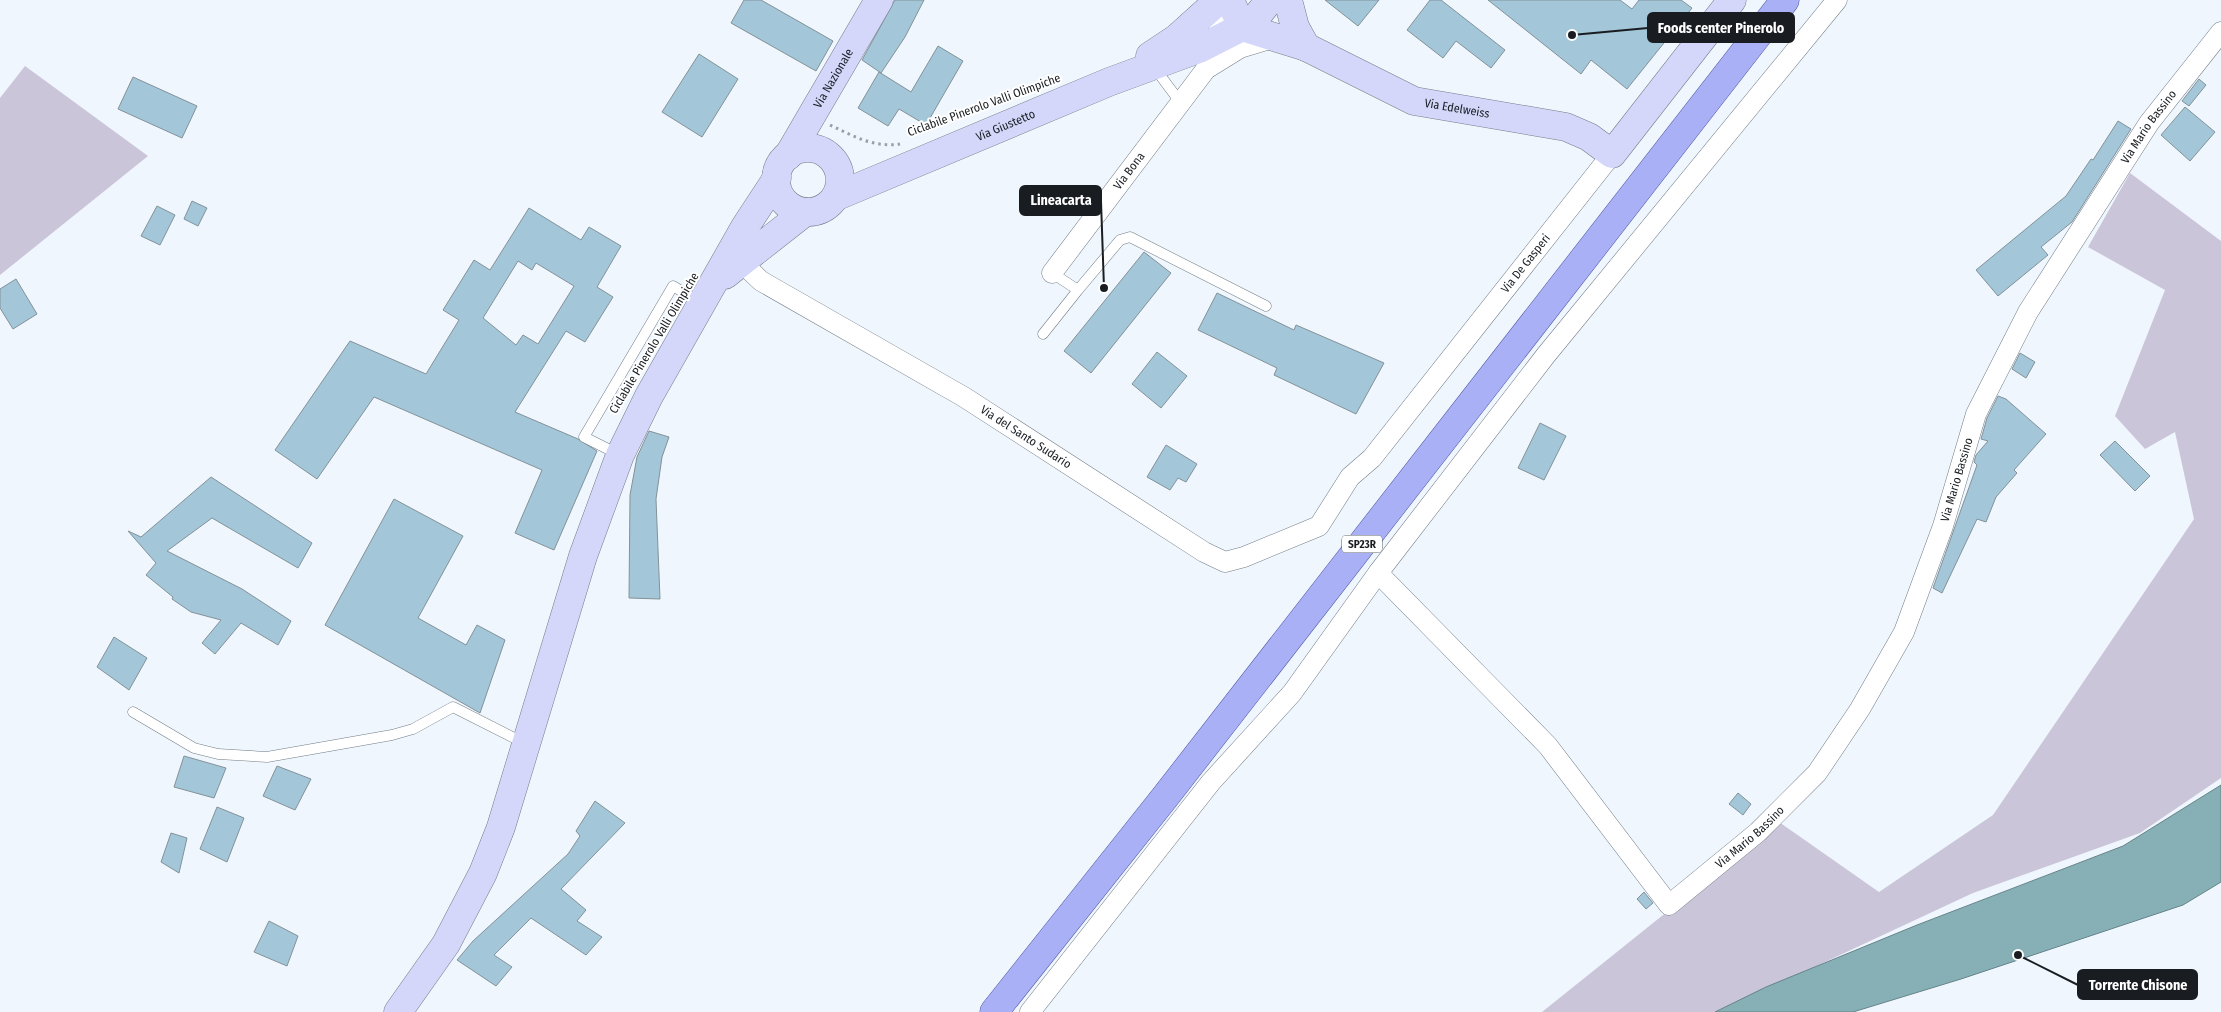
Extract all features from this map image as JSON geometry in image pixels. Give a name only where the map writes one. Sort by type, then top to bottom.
[{"type":"main road","name":"Via Nazionale","points":[[398,1012],[446,944],[483,873],[501,827],[583,556],[620,455],[649,396],[745,227],[817,111],[879,0]]},
{"type":"main road","name":"Via Giustetto","points":[[1109,82],[1177,38],[1219,0]]},
{"type":"main road","points":[[1230,0],[1242,27]]},
{"type":"main road","name":"Via Giustetto","points":[[835,197],[904,155],[1153,66],[1216,40],[1252,22],[1264,11],[1270,0]]},
{"type":"main road","points":[[1288,0],[1295,27],[1306,47]]},
{"type":"main road","name":"SP23R","points":[[994,1012],[1165,797],[1785,0]]},
{"type":"main road","points":[[1728,74],[1796,12],[1805,0]]},
{"type":"main road","name":"Via De Gasperi","points":[[1612,154],[1726,2]]},
{"type":"main road","name":"Via Edelweiss","points":[[1242,27],[1306,47],[1414,101],[1566,127],[1589,137],[1612,154]]},
{"type":"main road","points":[[707,294],[741,262],[805,212],[822,209],[835,197],[840,179],[816,130],[817,111]]},
{"type":"main road","points":[[805,212],[788,204],[781,197],[782,167],[806,148],[830,157]]},
{"type":"main road","name":"Via Giustetto","points":[[830,157],[904,155]]},
{"type":"street","points":[[1206,69],[1216,40],[1226,0]]},
{"type":"street","points":[[1030,1012],[1211,782],[1292,693],[1378,573],[1546,355],[1837,0]]},
{"type":"street","name":"Via Mario Bassino","points":[[1378,573],[1548,746],[1669,905],[1758,832],[1817,773],[1860,709],[1904,632],[1943,526],[1976,414],[2028,312],[2149,123],[2221,32]]},
{"type":"street","points":[[1206,69],[1240,48],[1276,37]]},
{"type":"street","name":"Via Bona","points":[[1052,273],[1206,69]]},
{"type":"street","name":"Via De Gasperi","points":[[1319,526],[1350,477],[1372,458],[1612,154]]},
{"type":"street","name":"Via del Santo Sudario","points":[[741,262],[761,281],[964,397],[1204,552],[1225,562],[1244,557],[1319,526]]},
{"type":"lane","points":[[1153,66],[1180,102]]},
{"type":"lane","points":[[1043,334],[1120,240],[1130,237],[1266,306]]},
{"type":"lane","points":[[1052,273],[1078,290]]},
{"type":"lane","points":[[620,455],[584,437],[673,286],[707,294]]},
{"type":"lane","points":[[133,712],[194,748],[244,757],[267,758],[392,735],[413,729],[453,707],[526,744]]},
{"type":"path","name":"Ciclabile Pinerolo Valli Olimpiche","points":[[817,111],[865,141],[886,146],[904,155]]},
{"type":"shaded area","points":[[25,66],[148,156],[0,275],[0,98]]},
{"type":"shaded area","points":[[2130,173],[2221,241],[2221,778],[2140,833],[1973,893],[1718,1012],[1542,1012],[1779,822],[1879,892],[1993,815],[2194,519],[2175,432],[2145,449],[2115,416],[2165,290],[2088,247]]},
{"type":"water","points":[[2221,785],[2221,882],[2183,905],[1961,979],[1853,1012],[1715,1012],[1766,987],[1917,925],[2123,846]]},
{"type":"building","points":[[744,0],[761,0],[833,41],[816,71],[731,23]]},
{"type":"building","points":[[895,0],[924,0],[905,37],[881,73],[862,60]]},
{"type":"building","points":[[1325,0],[1379,0],[1358,26]]},
{"type":"building","points":[[1430,0],[1441,0],[1505,50],[1491,68],[1456,41],[1443,58],[1407,30]]},
{"type":"building","points":[[1488,0],[1620,0],[1632,9],[1639,0],[1681,0],[1692,8],[1627,89],[1591,60],[1581,74]]},
{"type":"building","points":[[938,46],[963,61],[926,125],[899,109],[888,126],[858,108],[879,72],[911,92]]},
{"type":"building","points":[[699,54],[738,79],[702,137],[662,112]]},
{"type":"building","points":[[133,77],[197,106],[182,138],[118,109]]},
{"type":"building","points":[[2199,79],[2206,85],[2189,106],[2182,101]]},
{"type":"building","points":[[2185,107],[2215,132],[2190,161],[2161,135]]},
{"type":"building","points":[[2118,121],[2131,129],[2072,222],[2041,247],[2048,255],[1998,296],[1976,270],[2066,196],[2091,159],[2093,160]]},
{"type":"building","points":[[192,201],[207,208],[198,226],[184,219]]},
{"type":"building","points":[[157,206],[175,215],[160,245],[141,236]]},
{"type":"building","points":[[529,208],[581,240],[589,227],[621,246],[597,287],[613,297],[585,342],[566,331],[515,412],[578,439],[597,451],[554,550],[515,533],[542,470],[374,397],[317,479],[275,450],[350,341],[426,374],[459,320],[443,310],[474,260],[490,270]],"holes":[[[518,261],[532,270],[536,263],[574,286],[538,344],[523,335],[516,345],[483,318]]]},
{"type":"building","points":[[1144,252],[1171,273],[1091,373],[1064,351]]},
{"type":"building","points":[[16,279],[37,314],[13,329],[0,308],[0,289]]},
{"type":"building","points":[[1217,293],[1294,330],[1296,325],[1384,363],[1356,414],[1274,375],[1277,368],[1198,330]]},
{"type":"building","points":[[1157,352],[1187,376],[1161,408],[1132,384]]},
{"type":"building","points":[[2020,353],[2035,362],[2026,378],[2012,369]]},
{"type":"building","points":[[1998,396],[2006,399],[2046,434],[2014,470],[2017,473],[1996,497],[1986,522],[1977,519],[1942,593],[1933,588],[1977,465],[1974,462],[1976,455],[1988,441],[1981,439],[1987,418]]},
{"type":"building","points":[[1540,423],[1566,436],[1544,480],[1518,468]]},
{"type":"building","points":[[649,431],[669,437],[662,457],[656,499],[660,599],[629,598],[630,495],[637,457]]},
{"type":"building","points":[[2115,441],[2150,476],[2135,491],[2100,455]]},
{"type":"building","points":[[1166,445],[1197,464],[1186,482],[1178,478],[1170,490],[1147,477]]},
{"type":"building","points":[[211,477],[312,543],[298,568],[212,518],[167,551],[242,589],[291,621],[278,645],[241,623],[215,654],[202,643],[221,620],[191,612],[172,599],[173,597],[146,575],[156,563],[128,531],[141,537]]},
{"type":"building","points":[[394,499],[463,536],[418,618],[466,645],[477,625],[505,640],[480,713],[325,625]]},
{"type":"building","points":[[114,637],[147,658],[129,690],[97,667]]},
{"type":"building","points":[[184,756],[226,768],[214,798],[174,787]]},
{"type":"building","points":[[277,766],[311,779],[295,810],[263,796]]},
{"type":"building","points":[[1738,793],[1751,804],[1743,815],[1729,804]]},
{"type":"building","points":[[595,801],[625,823],[561,889],[586,910],[577,921],[602,937],[586,955],[531,918],[494,955],[512,967],[496,986],[457,960],[473,941],[568,854],[580,836],[576,831]]},
{"type":"building","points":[[217,807],[244,818],[227,862],[200,849]]},
{"type":"building","points":[[171,833],[187,838],[179,873],[161,862]]},
{"type":"building","points":[[1644,892],[1653,903],[1646,909],[1637,899]]},
{"type":"building","points":[[269,921],[298,936],[287,966],[254,952]]},
{"type":"place","name":"Foods center Pinerolo","points":[[1572,35]]},
{"type":"place","name":"Lineacarta","points":[[1104,288]]},
{"type":"place","name":"Torrente Chisone","points":[[2018,955]]}]
